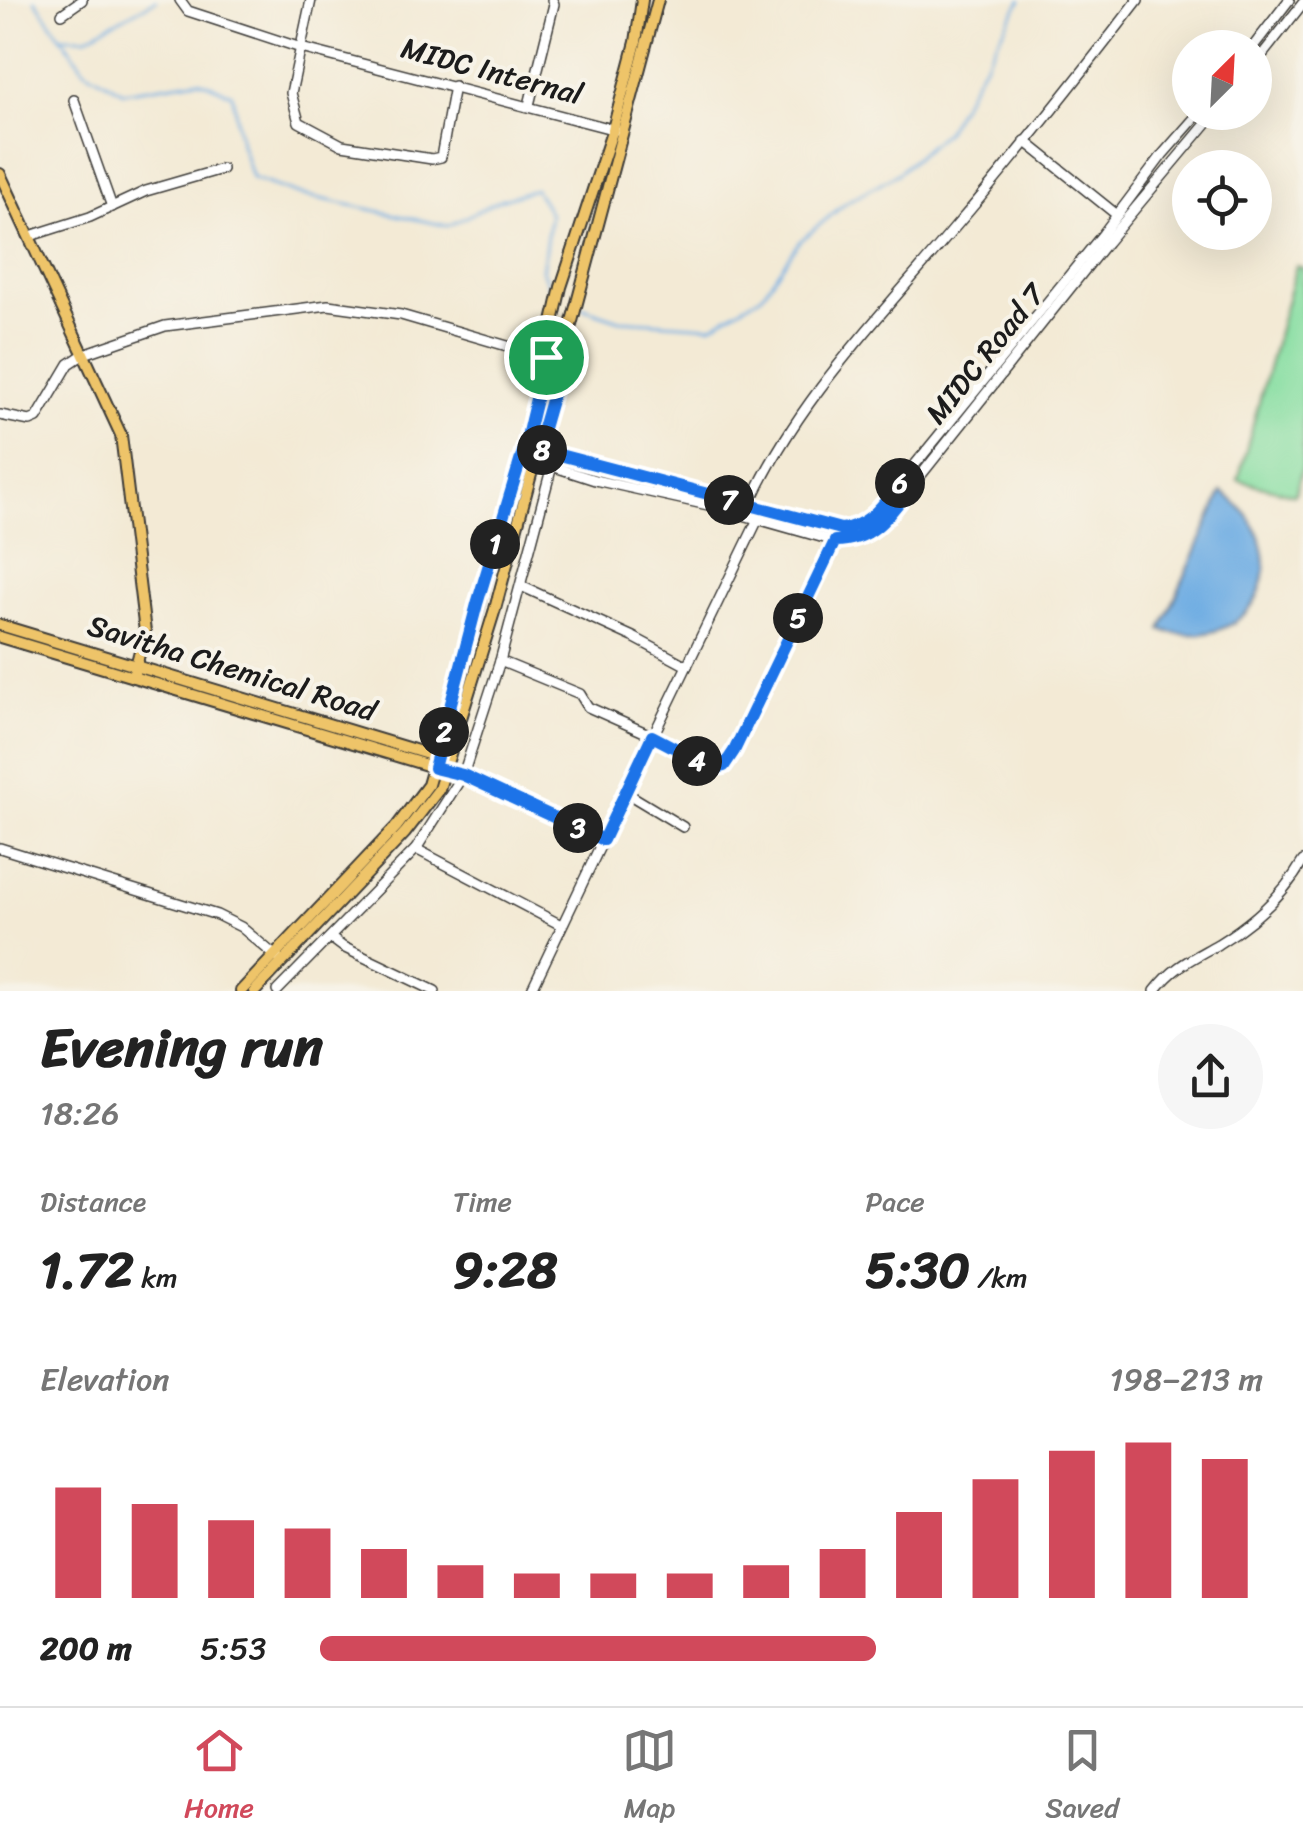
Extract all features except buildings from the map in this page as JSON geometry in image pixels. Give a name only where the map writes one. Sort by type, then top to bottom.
[{"type":"main road","points":[[241,991],[406,834],[439,789],[477,604],[562,362],[618,130],[642,0]]},
{"type":"main road","points":[[442,764],[495,610],[559,298],[618,130],[658,0]]},
{"type":"main road","points":[[2,181],[121,435],[146,632],[134,671]]},
{"type":"main road","name":"Savitha Chemical Road","points":[[0,624],[134,671]]},
{"type":"main road","name":"Savitha Chemical Road","points":[[0,636],[134,671],[442,764]]},
{"type":"main road","points":[[255,991],[278,958]]},
{"type":"street","points":[[62,14],[82,0]]},
{"type":"street","name":"MIDC Internal","points":[[180,0],[188,11],[301,48],[618,130]]},
{"type":"street","points":[[311,0],[291,93],[299,122],[342,146],[400,156],[442,157],[454,86]]},
{"type":"street","points":[[529,105],[552,0]]},
{"type":"street","points":[[750,506],[766,468],[833,372],[1138,0]]},
{"type":"street","points":[[1266,30],[1289,0]]},
{"type":"street","points":[[1272,42],[1303,3]]},
{"type":"street","points":[[74,100],[112,207]]},
{"type":"street","name":"MIDC Road 7","points":[[841,529],[869,521],[905,485],[1184,130]]},
{"type":"street","name":"MIDC Road 7","points":[[1183,150],[1200,130]]},
{"type":"street","points":[[1024,141],[1117,216]]},
{"type":"street","points":[[1163,154],[1172,159]]},
{"type":"street","name":"MIDC Road 7","points":[[1037,321],[1172,162]]},
{"type":"street","points":[[30,236],[146,191],[222,170]]},
{"type":"street","points":[[0,415],[30,421],[37,418],[68,364],[84,354],[164,326],[328,305],[402,314],[562,362]]},
{"type":"street","points":[[529,453],[555,455],[750,506],[761,514],[835,541]]},
{"type":"street","points":[[500,662],[580,694],[588,707],[713,768],[724,766],[841,529],[552,466],[529,453]]},
{"type":"street","points":[[277,991],[416,850],[463,775],[500,662],[555,455]]},
{"type":"street","name":"MIDC Road 7","points":[[835,541],[864,537],[882,524],[905,485]]},
{"type":"street","points":[[532,991],[761,514]]},
{"type":"street","points":[[521,586],[687,666]]},
{"type":"street","points":[[442,764],[603,840]]},
{"type":"street","points":[[625,792],[682,826]]},
{"type":"street","points":[[0,848],[217,915],[241,927],[278,958]]},
{"type":"street","points":[[416,850],[562,926]]},
{"type":"street","points":[[1154,991],[1189,957],[1216,945],[1277,899],[1303,862]]},
{"type":"street","points":[[331,938],[434,991]]},
{"type":"green space","points":[[1296,266],[1303,268],[1303,464],[1295,495],[1238,480]]},
{"type":"water","points":[[1222,492],[1247,515],[1261,541],[1265,567],[1259,592],[1246,613],[1224,628],[1196,634],[1161,630]]},
{"type":"waterway","points":[[35,0],[84,69],[123,92],[199,80],[232,94],[252,178],[298,194],[448,226],[497,201],[535,189],[550,214],[542,271],[554,296]]},
{"type":"waterway","points":[[62,37],[87,37],[156,0]]},
{"type":"waterway","points":[[581,307],[620,320],[711,326],[762,295],[799,242],[848,201],[897,174],[946,131],[1021,0]]},
{"type":"route","points":[[546,357],[562,362],[537,449],[841,529],[869,521],[901,482],[909,489],[882,524],[864,537],[835,541],[724,766],[713,768],[652,736],[603,840],[463,775],[434,768],[546,357]]}]
